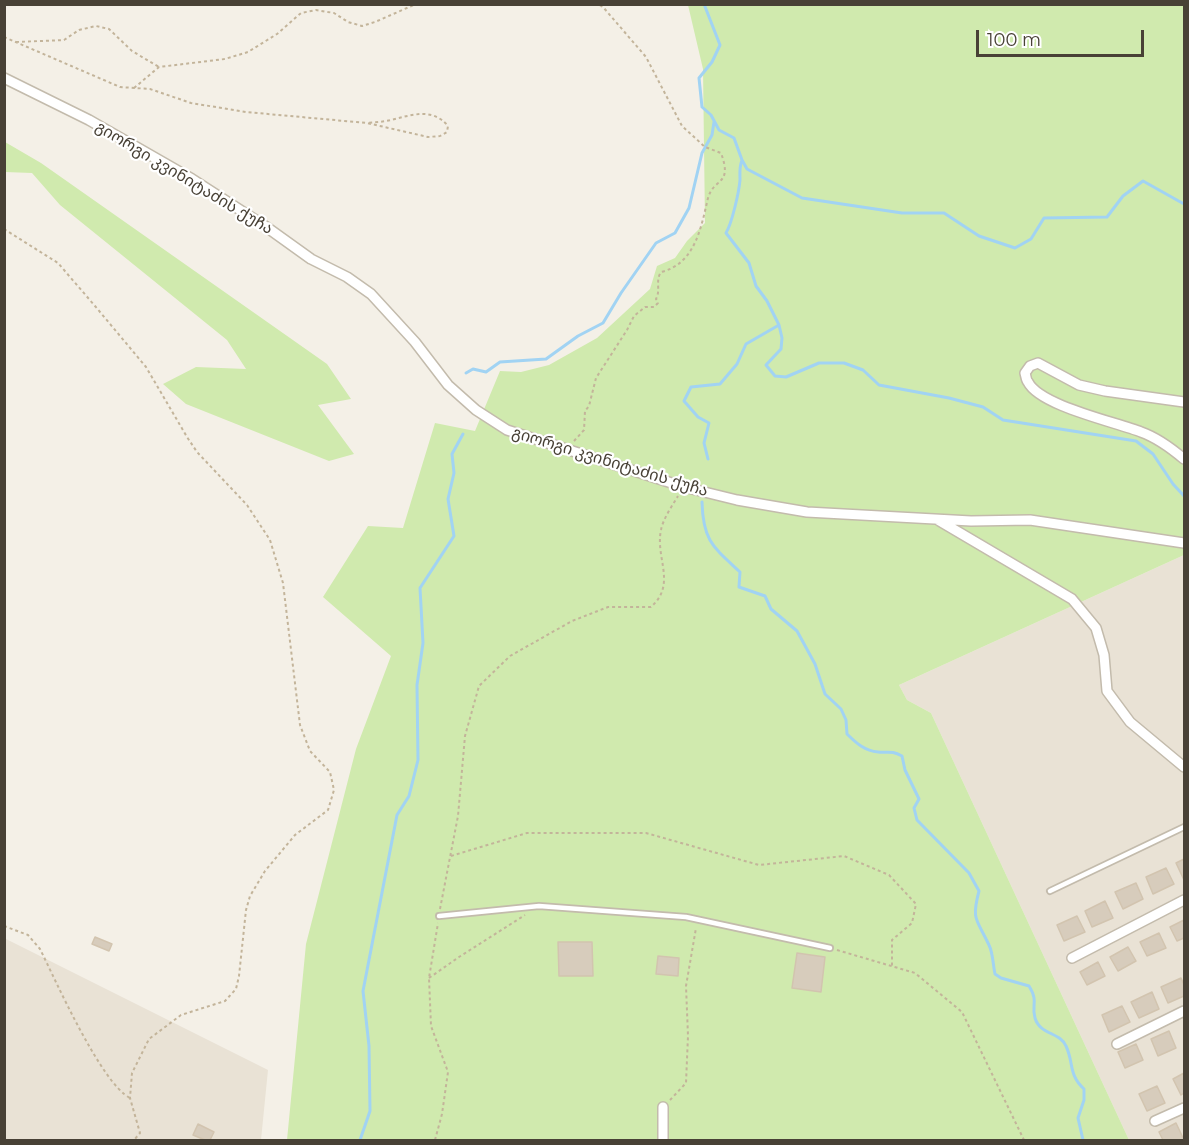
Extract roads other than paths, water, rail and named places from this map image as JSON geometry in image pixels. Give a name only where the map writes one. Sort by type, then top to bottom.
[{"type":"street","name":"გიორგი კვინიტაძის ქუჩა","points":[[4,78],[88,120],[192,179],[311,259],[347,277],[371,294],[414,342],[448,385],[476,410],[507,430],[684,487],[737,500],[807,512],[971,521],[1030,520],[1185,543]]},
{"type":"street","points":[[1185,402],[1105,391],[1079,385],[1038,363],[1030,366],[1025,373],[1028,383],[1044,397],[1085,414],[1142,432],[1160,440],[1185,459]]},
{"type":"street","points":[[934,518],[1072,598],[1096,628],[1104,655],[1107,691],[1130,722],[1185,767]]},
{"type":"street","points":[[1072,958],[1185,900]]},
{"type":"street","points":[[1117,1044],[1185,1011]]},
{"type":"street","points":[[663,1107],[663,1140]]},
{"type":"street","points":[[1155,1121],[1185,1108]]},
{"type":"lane","points":[[1050,891],[1185,827]]},
{"type":"lane","points":[[439,916],[539,906],[686,917],[830,948]]},
{"type":"waterway","points":[[704,4],[720,45],[712,62],[699,78],[702,107],[711,115],[719,130],[734,138],[742,160],[737,199],[726,233],[749,263],[756,286],[767,301],[779,325],[782,338],[781,349],[766,365],[775,376],[786,377],[819,363],[844,363],[863,370],[879,385],[983,407],[1003,420],[1136,441],[1153,454],[1184,496]]},
{"type":"waterway","points":[[466,373],[473,369],[486,372],[500,362],[546,359],[578,336],[603,323],[656,243],[675,233],[689,208],[702,153],[712,135],[714,122]]},
{"type":"waterway","points":[[742,160],[747,169],[802,198],[902,213],[944,213],[979,236],[1015,248],[1031,239],[1044,218],[1107,217],[1123,196],[1143,181],[1184,204]]},
{"type":"waterway","points":[[708,459],[704,443],[709,423],[698,417],[684,401],[691,387],[720,384],[737,364],[746,344],[779,325]]},
{"type":"waterway","points":[[360,1140],[370,1111],[369,1046],[363,991],[397,815],[409,796],[418,760],[417,685],[423,643],[420,588],[454,536],[448,499],[454,473],[452,454],[463,434]]},
{"type":"waterway","points":[[702,502],[707,535],[716,549],[740,572],[739,587],[765,596],[771,609],[797,631],[815,664],[825,694],[841,709],[846,720],[847,734],[869,750],[892,752],[902,756],[905,770],[919,799],[914,808],[917,820],[969,873],[979,891],[976,920],[990,948],[995,974],[1029,986],[1034,996],[1034,1014],[1038,1024],[1045,1031],[1063,1041],[1066,1046],[1073,1073],[1084,1089],[1084,1100],[1078,1118],[1083,1140]]}]
